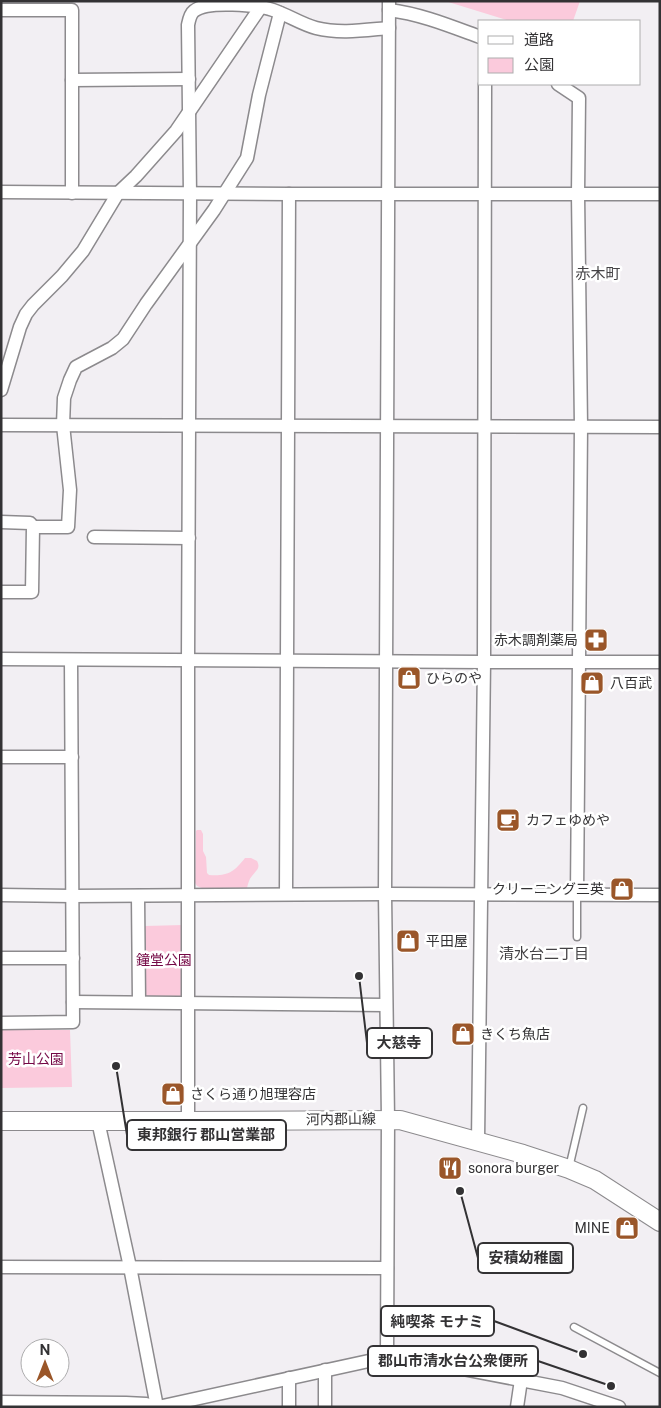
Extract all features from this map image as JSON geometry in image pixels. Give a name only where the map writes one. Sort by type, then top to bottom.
[{"type":"main road","name":"河内郡山線","points":[[1,1120],[400,1120],[523,1154],[569,1169],[594,1180],[660,1222]]},
{"type":"street","points":[[188,1121],[190,194],[188,25],[194,11],[208,5],[245,5],[260,8],[276,8],[316,28],[335,31],[389,28]]},
{"type":"street","points":[[1,10],[72,6],[72,193]]},
{"type":"street","points":[[387,1357],[388,1119],[385,894],[389,6],[478,36]]},
{"type":"street","points":[[1,390],[20,327],[26,314],[83,251],[118,193],[176,132],[260,8]]},
{"type":"street","points":[[1,522],[30,523],[33,527],[68,527],[70,490],[63,425],[64,398],[70,380],[76,367],[112,348],[123,339],[225,194],[247,158],[276,8]]},
{"type":"street","points":[[72,80],[188,79]]},
{"type":"street","points":[[478,1141],[484,662],[485,85]]},
{"type":"street","points":[[560,85],[579,98],[578,194],[581,426],[577,895]]},
{"type":"street","points":[[1,192],[660,194]]},
{"type":"street","points":[[286,894],[288,194]]},
{"type":"street","points":[[1,425],[660,427]]},
{"type":"street","points":[[1,592],[32,592],[33,527]]},
{"type":"street","points":[[94,538],[188,538]]},
{"type":"street","points":[[1,659],[660,662]]},
{"type":"street","points":[[1,1023],[73,1022],[71,660]]},
{"type":"street","points":[[1,757],[72,757]]},
{"type":"street","points":[[1,895],[660,895]]},
{"type":"street","points":[[138,896],[139,1002]]},
{"type":"street","points":[[1,958],[73,958]]},
{"type":"street","points":[[73,1002],[386,1005]]},
{"type":"street","points":[[98,1121],[130,1267],[157,1407]]},
{"type":"street","points":[[1,1267],[387,1268]]},
{"type":"street","points":[[1,1402],[126,1403],[146,1404],[157,1407],[387,1357],[411,1359],[562,1388],[618,1407]]},
{"type":"street","points":[[325,1370],[325,1407]]},
{"type":"street","points":[[289,1378],[289,1407]]},
{"type":"street","points":[[517,1407],[521,1380]]},
{"type":"lane","points":[[577,895],[577,937]]},
{"type":"lane","points":[[569,1169],[583,1108]]},
{"type":"lane","points":[[574,1327],[660,1373]]},
{"type":"green space","points":[[445,1],[580,1],[573,20],[507,20]]},
{"type":"green space","points":[[197,830],[201,830],[203,834],[203,851],[209,875],[226,874],[237,867],[245,858],[257,861],[258,868],[250,879],[247,888],[204,889],[197,886],[195,883]]},
{"type":"green space","name":"鐘堂公園","points":[[183,925],[183,997],[147,998],[143,994],[145,926]]},
{"type":"green space","name":"芳山公園","points":[[1,1030],[70,1030],[72,1087],[1,1088]]},
{"type":"place","name":"赤木調剤薬局","points":[[596,640]]},
{"type":"place","name":"ひらのや","points":[[409,678]]},
{"type":"place","name":"八百武","points":[[592,683]]},
{"type":"place","name":"カフェゆめや","points":[[508,820]]},
{"type":"place","name":"クリーニング三英","points":[[622,889]]},
{"type":"place","name":"平田屋","points":[[408,941]]},
{"type":"place","name":"大慈寺","points":[[359,976]]},
{"type":"place","name":"きくち魚店","points":[[463,1034]]},
{"type":"place","name":"東邦銀行 郡山営業部","points":[[116,1066]]},
{"type":"place","name":"さくら通り旭理容店","points":[[173,1094]]},
{"type":"place","name":"sonora burger","points":[[450,1168]]},
{"type":"place","name":"安積幼稚園","points":[[460,1191]]},
{"type":"place","name":"MINE","points":[[627,1228]]},
{"type":"place","name":"純喫茶 モナミ","points":[[583,1354]]},
{"type":"place","name":"郡山市清水台公衆便所","points":[[611,1386]]},
{"type":"district","name":"赤木町","points":[[598,273]]},
{"type":"district","name":"清水台二丁目","points":[[544,953]]}]
